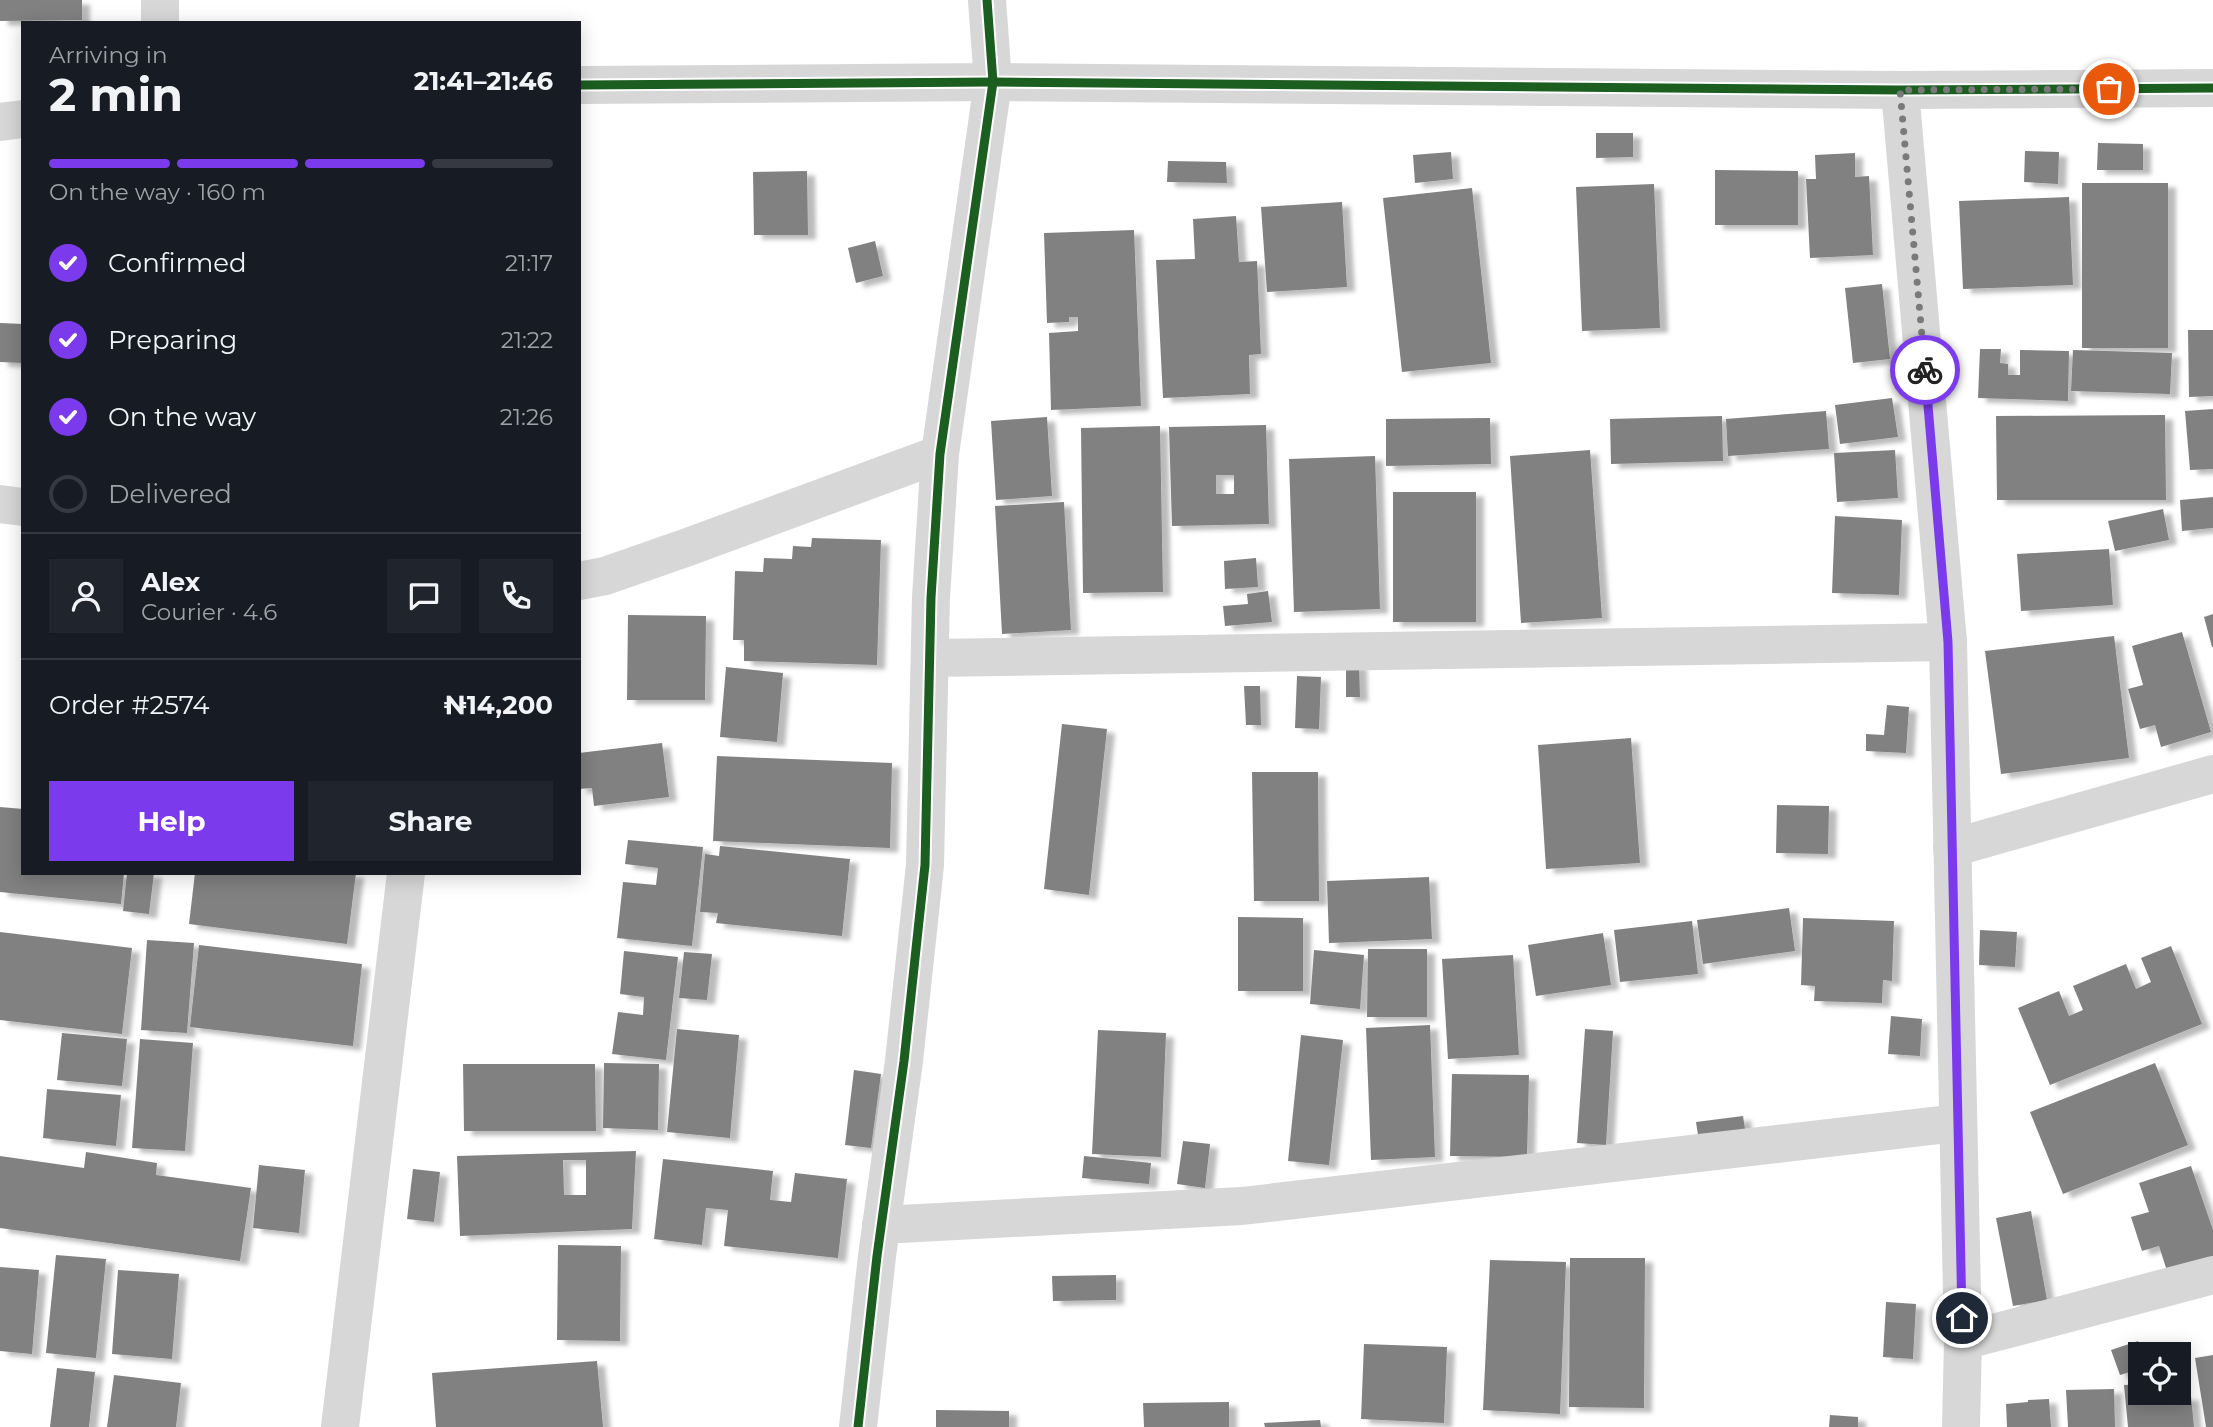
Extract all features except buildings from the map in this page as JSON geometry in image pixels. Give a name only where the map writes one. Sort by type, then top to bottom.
[{"type":"street","points":[[160,0],[160,21]]},
{"type":"street","points":[[858,1427],[881,1225],[904,1061],[925,865],[931,598],[940,454],[993,82],[987,0]]},
{"type":"street","points":[[581,85],[993,82],[1900,90],[2213,88]]},
{"type":"street","points":[[1900,90],[1948,642],[1963,1341],[1961,1427]]},
{"type":"street","points":[[0,122],[21,118]]},
{"type":"street","points":[[581,581],[605,576],[688,547],[940,454]]},
{"type":"street","points":[[0,504],[21,507]]},
{"type":"street","points":[[930,658],[1948,642]]},
{"type":"street","points":[[1952,848],[2213,774]]},
{"type":"street","points":[[340,1427],[406,875]]},
{"type":"street","points":[[881,1225],[1242,1206],[1957,1124]]},
{"type":"street","points":[[1963,1341],[2213,1275]]},
{"type":"cycle path","points":[[858,1427],[877,1256],[904,1061],[925,865],[931,598],[940,454],[993,82],[987,0]]},
{"type":"cycle path","points":[[581,85],[993,82],[1900,90],[2213,88]]},
{"type":"way so far","points":[[1925,370],[1900,90],[2109,89]]},
{"type":"route","points":[[1925,370],[1948,642],[1962,1318]]}]
